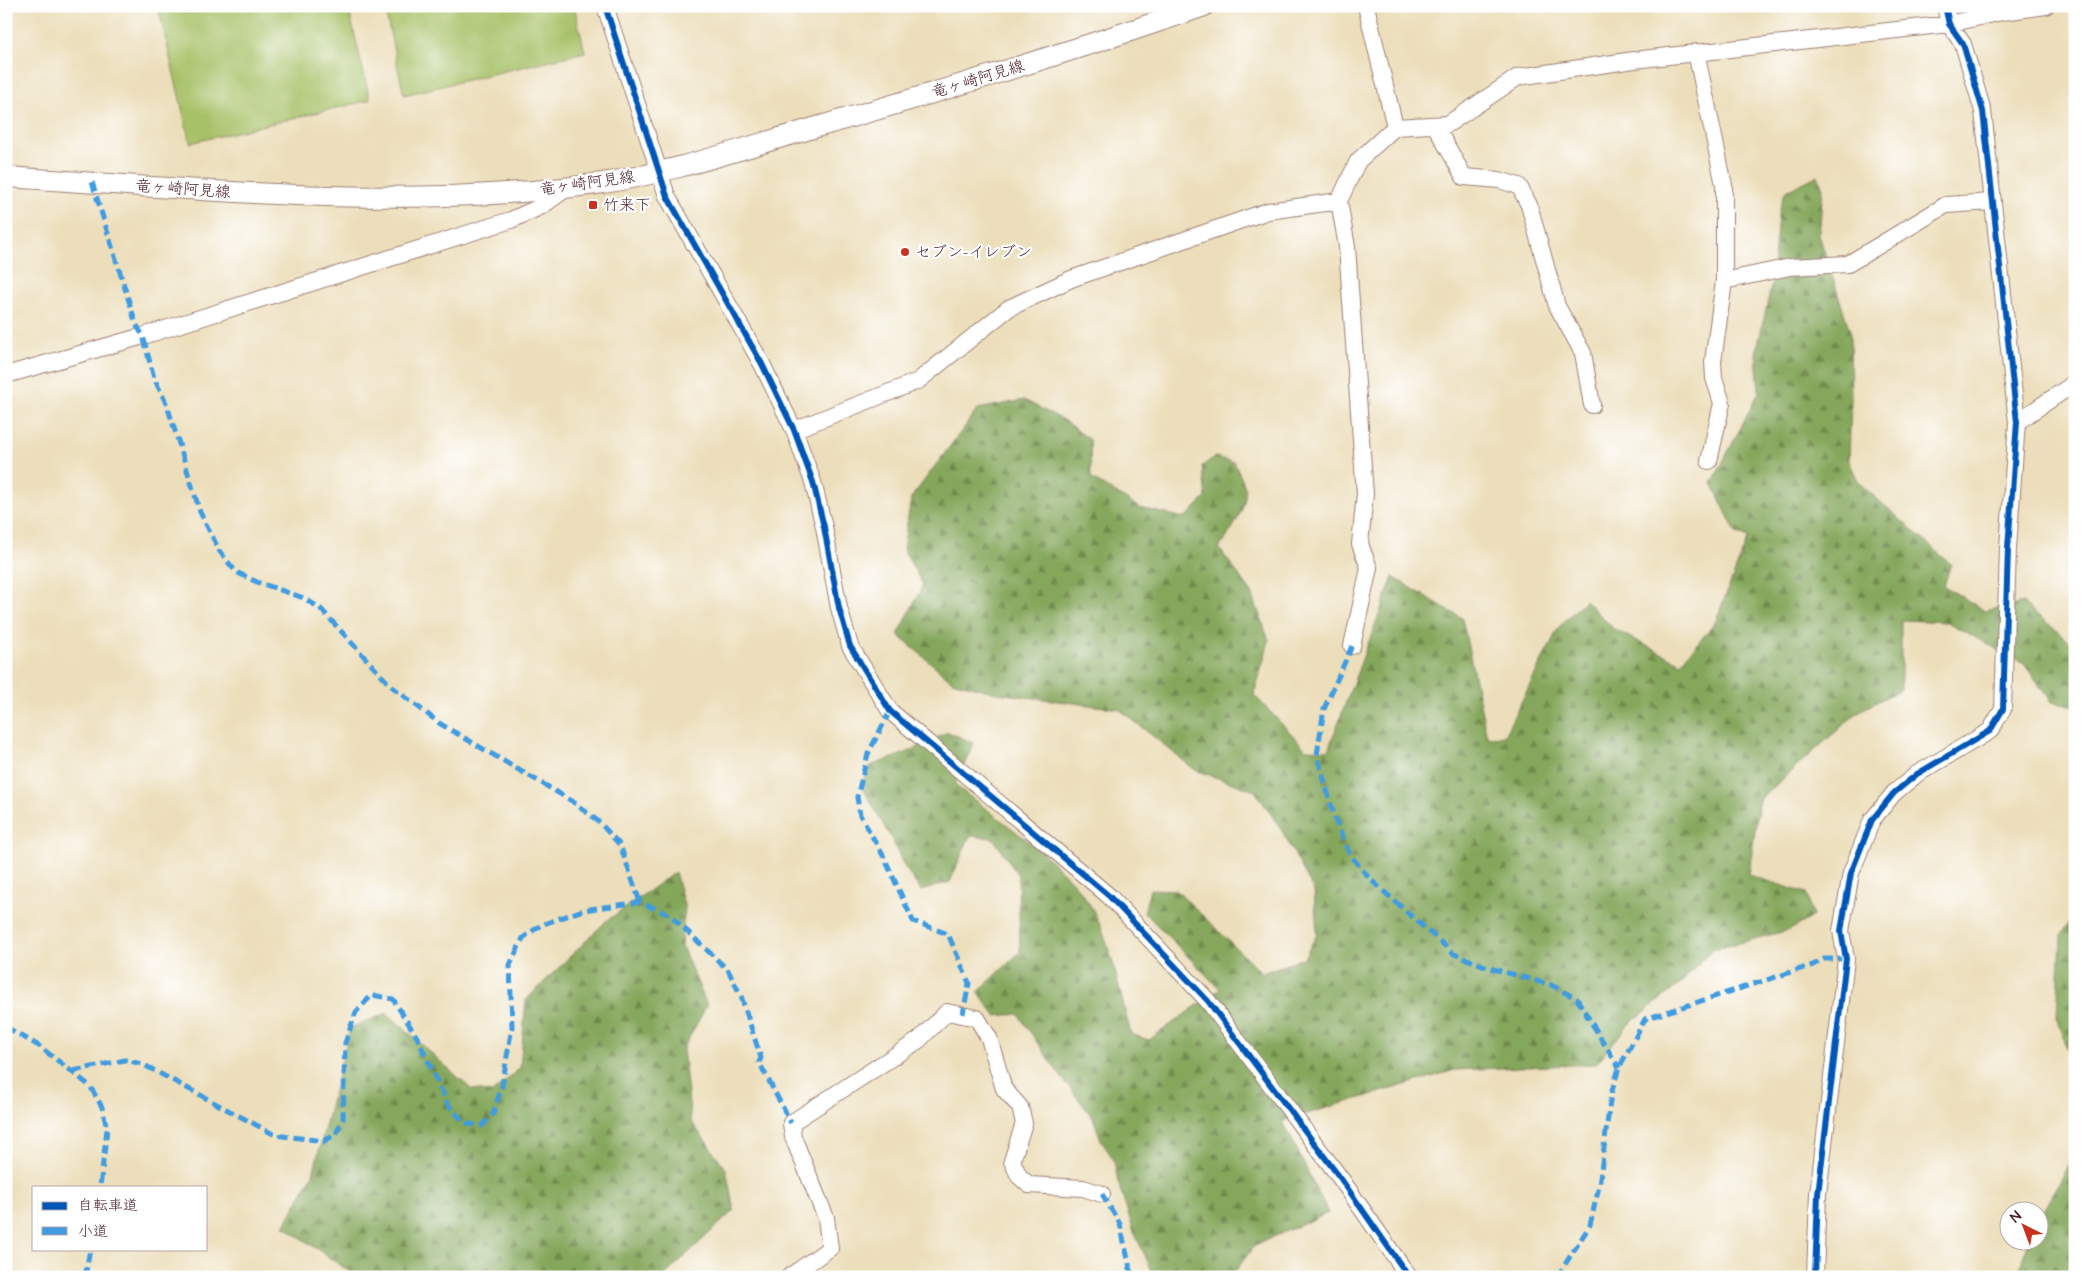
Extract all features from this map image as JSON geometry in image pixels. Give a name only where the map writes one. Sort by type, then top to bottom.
[{"type":"main road","name":"竜ヶ崎阿見線","points":[[6,177],[206,192],[420,197],[567,188],[624,180],[875,111],[1123,34],[1204,6]]},
{"type":"street","points":[[605,6],[667,196],[762,364],[794,430],[812,482],[824,527],[839,608],[850,646],[890,711],[1109,896],[1208,1001],[1341,1179],[1409,1277]]},
{"type":"street","points":[[1366,6],[1395,127]]},
{"type":"street","points":[[1815,1277],[1818,1194],[1846,960],[1841,931],[1851,873],[1872,820],[1894,793],[1917,774],[1990,730],[2003,709],[2008,548],[2017,422],[1991,202],[1983,111],[1963,44],[1949,24],[1945,6]]},
{"type":"street","points":[[1352,646],[1368,568],[1360,544],[1365,494],[1347,247],[1339,201],[1358,161],[1395,127],[1448,124],[1518,76],[1696,52],[1832,39],[1949,24],[2002,12],[2046,6]]},
{"type":"street","points":[[1696,52],[1724,185],[1724,281],[1713,362],[1714,378],[1722,403],[1709,461]]},
{"type":"street","points":[[1435,125],[1464,177],[1499,180],[1519,186],[1529,205],[1557,306],[1583,353],[1592,405]]},
{"type":"street","points":[[6,375],[143,336],[511,220],[542,206],[567,188]]},
{"type":"street","points":[[794,430],[918,381],[1009,308],[1071,279],[1268,211],[1339,201]]},
{"type":"street","points":[[1724,281],[1790,267],[1848,264],[1946,205],[1991,202]]},
{"type":"street","points":[[2017,422],[2075,381]]},
{"type":"street","points":[[789,1277],[830,1248],[826,1218],[793,1136],[791,1123],[918,1040],[948,1012],[977,1018],[989,1038],[1004,1089],[1020,1107],[1024,1123],[1012,1161],[1020,1176],[1029,1185],[1083,1188],[1102,1194]]},
{"type":"green space","points":[[158,6],[348,6],[370,100],[190,143]]},
{"type":"green space","points":[[384,6],[574,6],[585,52],[404,95]]},
{"type":"green space","points":[[1818,175],[1823,189],[1819,235],[1850,331],[1851,402],[1849,461],[1859,483],[1951,564],[1944,586],[1985,611],[2023,603],[2075,646],[2075,707],[2052,702],[2024,664],[1947,622],[1901,620],[1901,689],[1858,712],[1759,800],[1749,875],[1806,893],[1813,916],[1790,930],[1711,950],[1680,984],[1628,1025],[1596,1064],[1455,1070],[1283,1121],[1328,1213],[1255,1245],[1231,1277],[1155,1277],[1134,1232],[1118,1182],[1114,1160],[1102,1142],[1093,1118],[1056,1070],[1018,1014],[996,1016],[978,992],[1020,952],[1018,875],[993,838],[970,836],[950,882],[921,891],[904,866],[892,840],[861,785],[870,766],[906,753],[948,732],[974,743],[955,785],[1050,860],[1082,893],[1100,924],[1115,970],[1131,1034],[1149,1040],[1220,989],[1144,912],[1150,889],[1176,890],[1262,973],[1304,958],[1317,934],[1314,891],[1281,829],[1255,791],[1195,770],[1119,709],[996,693],[952,681],[898,635],[923,585],[903,549],[911,498],[978,409],[1024,400],[1063,420],[1090,440],[1091,478],[1140,508],[1185,518],[1206,497],[1202,466],[1215,457],[1234,462],[1245,488],[1244,503],[1237,520],[1219,548],[1252,593],[1269,641],[1254,695],[1306,749],[1328,750],[1393,577],[1462,618],[1487,737],[1504,736],[1559,627],[1585,600],[1615,630],[1681,663],[1715,623],[1748,538],[1736,533],[1712,483],[1759,392],[1756,353],[1772,283],[1778,216],[1785,192]]},
{"type":"green space","points":[[675,872],[685,908],[681,944],[707,1005],[683,1049],[691,1121],[726,1169],[734,1210],[663,1277],[357,1277],[284,1226],[313,1174],[350,1028],[387,1013],[471,1089],[492,1093],[520,1068],[526,1000],[605,922]]},
{"type":"green space","points":[[2075,913],[2075,1118],[2069,1102],[2068,1051],[2057,1017],[2061,936]]},
{"type":"green space","points":[[2075,1154],[2075,1277],[2017,1277],[2025,1250],[2048,1250],[2048,1204]]},
{"type":"marked path","points":[[92,182],[136,324],[143,336],[154,378],[167,405],[200,512],[220,552],[236,572],[257,582],[301,597],[320,608],[390,685],[439,723],[572,801],[599,822],[620,845],[640,902]]},
{"type":"marked path","points":[[1352,646],[1324,709],[1317,755],[1335,819],[1350,855],[1371,880],[1454,954],[1490,968],[1551,985],[1577,999],[1619,1068]]},
{"type":"marked path","points":[[890,711],[868,754],[857,797],[860,815],[884,857],[913,921],[948,934],[969,983],[963,1014]]},
{"type":"marked path","points":[[73,1071],[125,1060],[142,1064],[275,1135],[324,1141],[336,1134],[343,1119],[345,1043],[356,1012],[372,995],[393,999],[417,1037],[448,1105],[465,1123],[482,1126],[493,1114],[502,1086],[512,1027],[510,965],[523,938],[541,925],[583,910],[640,902],[670,915],[728,970],[741,996],[761,1058],[759,1062],[791,1123]]},
{"type":"marked path","points":[[1557,1277],[1590,1225],[1599,1186],[1611,1094],[1619,1068],[1645,1019],[1813,965],[1824,959],[1846,959]]},
{"type":"marked path","points":[[6,1027],[39,1046],[90,1086],[102,1107],[107,1129],[100,1186]]},
{"type":"marked path","points":[[1102,1194],[1120,1224],[1132,1277]]},
{"type":"marked path","points":[[85,1277],[90,1250]]},
{"type":"cycle path","points":[[605,6],[667,196],[762,364],[794,430],[813,482],[824,527],[839,608],[850,646],[890,711],[1109,896],[1208,1001],[1341,1179],[1409,1277]]},
{"type":"cycle path","points":[[1815,1277],[1818,1194],[1846,959],[1841,931],[1851,873],[1872,820],[1894,793],[1917,774],[1990,731],[2003,709],[2008,548],[2017,422],[1983,111],[1963,44],[1949,24],[1945,6]]},
{"type":"place","name":"竹来下","points":[[593,205]]},
{"type":"place","name":"セブン-イレブン","points":[[905,252]]}]
